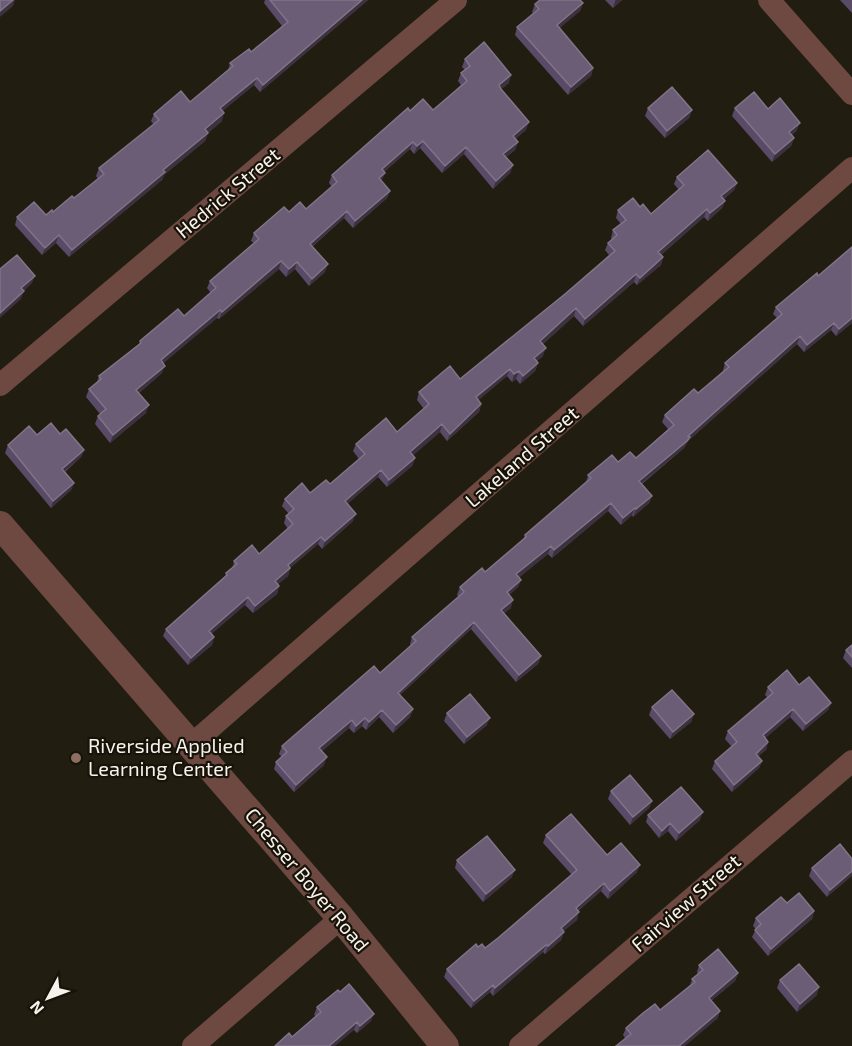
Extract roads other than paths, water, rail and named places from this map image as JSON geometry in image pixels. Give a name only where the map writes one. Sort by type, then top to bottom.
[{"type":"street","name":"Hedrick Street","points":[[0,385],[456,0]]},
{"type":"street","points":[[769,0],[852,94]]},
{"type":"street","name":"Lakeland Street","points":[[191,745],[852,168]]},
{"type":"street","name":"Chesser Boyer Road","points":[[0,525],[341,918],[446,1046]]},
{"type":"street","name":"Fairview Street","points":[[520,1046],[852,761]]},
{"type":"street","points":[[193,1046],[341,918]]},
{"type":"place","name":"Riverside Applied Learning Center","points":[[76,758]]}]
